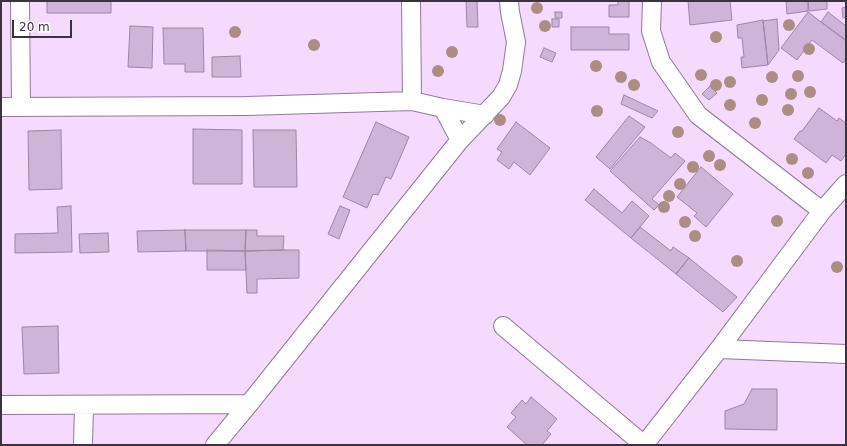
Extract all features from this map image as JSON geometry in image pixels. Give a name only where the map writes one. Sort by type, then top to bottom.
[{"type":"street","points":[[20,1],[21,106]]},
{"type":"street","points":[[411,1],[412,102]]},
{"type":"street","points":[[215,445],[460,140],[501,97],[508,85],[512,71],[516,42],[509,1]]},
{"type":"street","points":[[652,1],[651,30],[661,62],[698,115],[822,211]]},
{"type":"street","points":[[1,106],[247,106],[412,102],[485,114]]},
{"type":"street","points":[[443,108],[460,140]]},
{"type":"street","points":[[503,326],[644,445],[719,349],[822,211],[846,184]]},
{"type":"street","points":[[719,349],[846,354]]},
{"type":"street","points":[[1,405],[249,404]]},
{"type":"street","points":[[83,445],[84,405]]},
{"type":"building","points":[[47,1],[111,1],[111,13],[47,13]]},
{"type":"building","points":[[466,1],[477,1],[478,27],[467,27]]},
{"type":"building","points":[[618,1],[629,1],[629,17],[609,17],[609,5],[618,5]]},
{"type":"building","points":[[688,1],[730,1],[732,20],[690,25]]},
{"type":"building","points":[[786,1],[808,1],[808,11],[787,14]]},
{"type":"building","points":[[808,1],[827,1],[827,9],[809,11]]},
{"type":"building","points":[[846,7],[846,17],[843,18],[842,8]]},
{"type":"building","points":[[555,12],[562,12],[562,18],[555,18]]},
{"type":"building","points":[[808,12],[846,41],[846,59],[843,63],[812,40],[797,60],[781,48]]},
{"type":"building","points":[[828,12],[846,26],[846,40],[821,22]]},
{"type":"building","points":[[552,19],[559,19],[559,27],[552,27]]},
{"type":"building","points":[[777,19],[779,50],[768,65],[763,21]]},
{"type":"building","points":[[763,20],[768,65],[742,68],[741,57],[744,57],[742,38],[738,38],[737,25]]},
{"type":"building","points":[[130,26],[153,27],[152,68],[128,67]]},
{"type":"building","points":[[571,27],[609,27],[609,34],[629,34],[629,50],[571,50]]},
{"type":"building","points":[[163,28],[203,28],[204,72],[185,72],[185,64],[164,64]]},
{"type":"building","points":[[544,48],[556,53],[552,62],[540,57]]},
{"type":"building","points":[[240,56],[241,77],[212,77],[212,57]]},
{"type":"building","points":[[710,86],[717,93],[709,100],[702,94]]},
{"type":"building","points":[[624,95],[658,111],[652,118],[621,104]]},
{"type":"building","points":[[819,108],[837,121],[839,118],[846,123],[846,154],[841,161],[832,155],[826,163],[794,139],[800,131],[802,131]]},
{"type":"building","points":[[629,116],[645,127],[610,169],[596,157]]},
{"type":"building","points":[[376,122],[409,137],[391,179],[386,177],[378,195],[373,194],[367,208],[343,197]]},
{"type":"building","points":[[516,122],[550,148],[530,175],[514,162],[509,169],[497,160],[502,152],[497,149]]},
{"type":"building","points":[[193,129],[242,130],[242,184],[193,184]]},
{"type":"building","points":[[61,130],[62,189],[29,190],[28,131]]},
{"type":"building","points":[[253,130],[296,130],[297,187],[254,187]]},
{"type":"building","points":[[640,137],[651,143],[671,158],[675,153],[685,161],[652,199],[659,205],[654,210],[610,171]]},
{"type":"building","points":[[701,167],[733,194],[706,227],[694,216],[697,213],[677,197]]},
{"type":"building","points":[[594,189],[622,213],[632,201],[649,216],[631,238],[585,200]]},
{"type":"building","points":[[71,206],[72,252],[15,253],[15,234],[58,233],[57,207]]},
{"type":"building","points":[[340,206],[350,210],[339,239],[328,234]]},
{"type":"building","points":[[640,227],[671,251],[673,247],[689,258],[676,274],[631,238]]},
{"type":"building","points":[[185,230],[246,230],[245,251],[186,251]]},
{"type":"building","points":[[185,230],[186,251],[138,252],[137,231]]},
{"type":"building","points":[[246,230],[257,230],[257,236],[284,236],[283,250],[245,251]]},
{"type":"building","points":[[108,233],[109,252],[80,253],[79,234]]},
{"type":"building","points":[[207,250],[245,251],[246,270],[207,270]]},
{"type":"building","points":[[299,250],[299,278],[257,279],[257,293],[247,293],[245,251]]},
{"type":"building","points":[[689,258],[737,297],[723,312],[676,274]]},
{"type":"building","points":[[58,326],[59,373],[24,374],[22,327]]},
{"type":"building","points":[[752,389],[777,389],[777,430],[725,429],[725,411],[744,404]]},
{"type":"building","points":[[531,397],[557,419],[547,431],[551,434],[542,445],[527,445],[507,427],[516,417],[511,413],[522,400],[526,404]]}]
